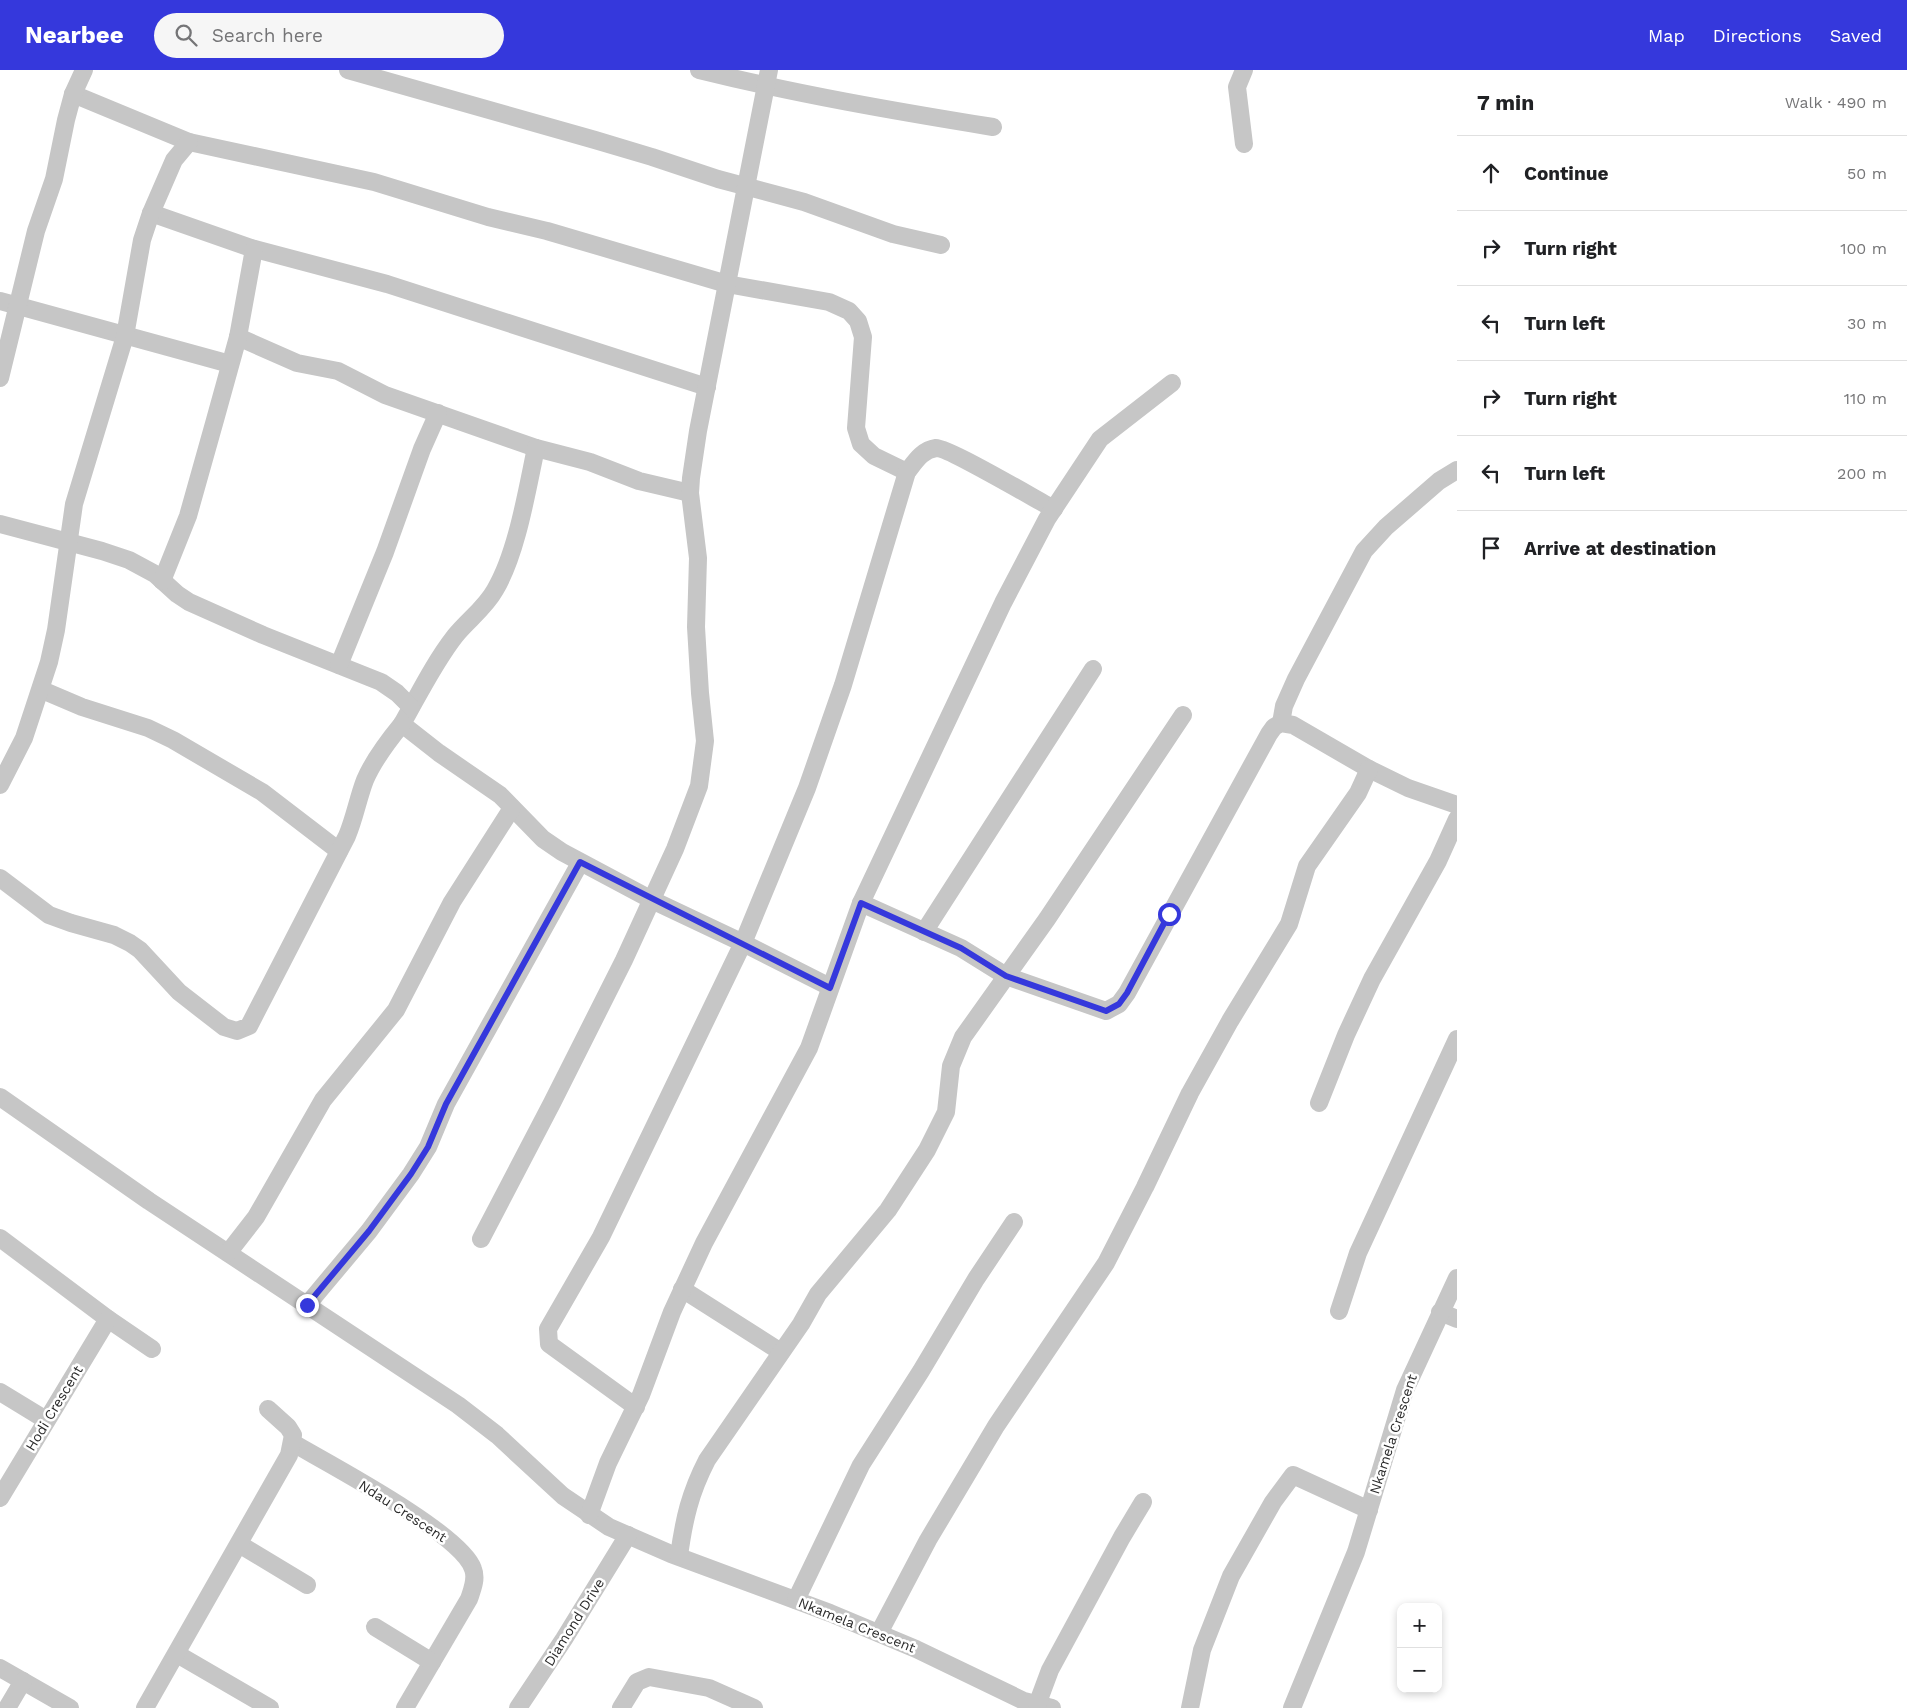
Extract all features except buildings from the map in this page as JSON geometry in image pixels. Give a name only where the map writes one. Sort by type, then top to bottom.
[{"type":"street","points":[[0,378],[36,231],[54,179],[73,94],[84,70]]},
{"type":"street","points":[[348,70],[595,140],[718,179],[804,202],[893,234],[941,245]]},
{"type":"street","points":[[699,70],[768,78],[885,110],[993,127]]},
{"type":"street","points":[[1244,70],[1237,88],[1244,144]]},
{"type":"street","points":[[481,1239],[552,1103],[652,900],[689,816],[699,786],[705,741],[696,627],[698,558],[690,493],[691,478],[768,78]]},
{"type":"street","points":[[73,94],[189,142],[374,182],[480,215],[547,231],[727,284],[829,302],[849,311],[858,321],[863,337],[856,428],[861,444],[874,456],[907,472]]},
{"type":"street","points":[[0,785],[24,738],[42,690],[56,630],[74,504],[125,336],[142,240],[151,213],[174,160],[189,142]]},
{"type":"street","points":[[151,213],[254,249],[387,284],[707,387]]},
{"type":"street","points":[[162,581],[188,516],[238,337],[254,249]]},
{"type":"street","points":[[0,301],[230,364]]},
{"type":"street","points":[[238,337],[298,363],[338,371],[385,395],[536,448],[590,462],[639,480],[690,493]]},
{"type":"street","points":[[589,1515],[608,1463],[636,1407],[682,1289],[704,1243],[809,1048],[861,903],[1003,603],[1054,509],[1100,439],[1172,383]]},
{"type":"street","points":[[339,665],[385,552],[422,449],[438,413]]},
{"type":"street","points":[[0,878],[49,915],[114,935],[130,943],[140,950],[180,992],[224,1027],[237,1031],[249,1026],[339,850],[353,820],[366,778],[384,746],[402,724],[441,656],[490,597],[502,576],[520,519],[536,448]]},
{"type":"street","points":[[636,1407],[550,1344],[548,1329],[601,1237],[743,943],[807,788],[843,685],[907,472],[924,452],[938,448],[1054,509]]},
{"type":"street","points":[[861,903],[961,948],[1006,976],[1106,1011],[1119,1004],[1127,993],[1274,727],[1280,722],[1284,706],[1296,679],[1364,550],[1392,521],[1439,481],[1457,470]]},
{"type":"street","points":[[0,524],[68,541],[129,560],[155,574],[188,602],[263,635],[381,682],[397,693],[411,707]]},
{"type":"street","points":[[924,932],[1093,669]]},
{"type":"street","points":[[42,690],[82,707],[148,728],[195,751],[262,792],[339,850]]},
{"type":"street","points":[[675,1555],[687,1505],[696,1481],[707,1460],[818,1294],[888,1210],[927,1150],[946,1112],[951,1066],[963,1036],[1047,920],[1184,715]]},
{"type":"street","points":[[1280,722],[1293,725],[1369,769],[1408,788],[1457,805]]},
{"type":"street","points":[[402,724],[439,753],[500,795],[543,839],[580,862],[652,900],[743,943],[830,988]]},
{"type":"street","points":[[879,1633],[928,1540],[996,1426],[1106,1263],[1190,1093],[1230,1021],[1289,924],[1307,866],[1358,793],[1369,769]]},
{"type":"street","points":[[228,1253],[256,1217],[323,1100],[396,1010],[452,902],[512,808]]},
{"type":"street","points":[[1319,1103],[1346,1035],[1372,980],[1438,861],[1457,819]]},
{"type":"street","points":[[307,1305],[369,1231],[424,1154],[446,1104],[580,862]]},
{"type":"street","points":[[1339,1311],[1358,1253],[1457,1039]]},
{"type":"street","name":"Nkamela Crescent","points":[[0,1097],[141,1195],[458,1404],[497,1435],[563,1496],[609,1527],[675,1555],[879,1633],[1024,1702],[1045,1707]]},
{"type":"street","points":[[796,1600],[861,1465],[921,1371],[976,1279],[1014,1222]]},
{"type":"street","points":[[0,1238],[108,1319],[152,1349]]},
{"type":"street","name":"Nkamela Crescent","points":[[1292,1708],[1356,1552],[1405,1390],[1457,1278]]},
{"type":"street","points":[[682,1289],[781,1352]]},
{"type":"street","points":[[1440,1312],[1457,1319]]},
{"type":"street","name":"Hodi Crescent","points":[[0,1498],[108,1319]]},
{"type":"street","points":[[0,1392],[46,1420]]},
{"type":"street","points":[[145,1708],[289,1455],[293,1443],[293,1435],[288,1427],[268,1409]]},
{"type":"street","name":"Ndau Crescent","points":[[293,1443],[430,1525],[452,1542],[467,1558],[474,1570],[474,1584],[469,1599],[406,1708]]},
{"type":"street","name":"Nkamela Crescent","points":[[1190,1708],[1202,1650],[1230,1576],[1273,1502],[1293,1475],[1369,1510]]},
{"type":"street","points":[[1045,1707],[1050,1670],[1143,1502]]},
{"type":"street","name":"Diamond Drive","points":[[518,1708],[564,1639],[628,1535]]},
{"type":"street","points":[[239,1544],[307,1585]]},
{"type":"street","points":[[375,1627],[432,1662]]},
{"type":"street","points":[[177,1654],[270,1708]]},
{"type":"street","points":[[0,1668],[70,1708]]},
{"type":"street","points":[[621,1708],[637,1682],[649,1677],[709,1688],[754,1708]]},
{"type":"street","points":[[6,1708],[23,1681]]},
{"type":"route","points":[[307,1305],[369,1231],[411,1174],[428,1147],[446,1104],[580,862],[652,900],[743,943],[830,988],[861,903],[961,948],[1006,976],[1106,1011],[1119,1004],[1127,993],[1169,914]]}]
